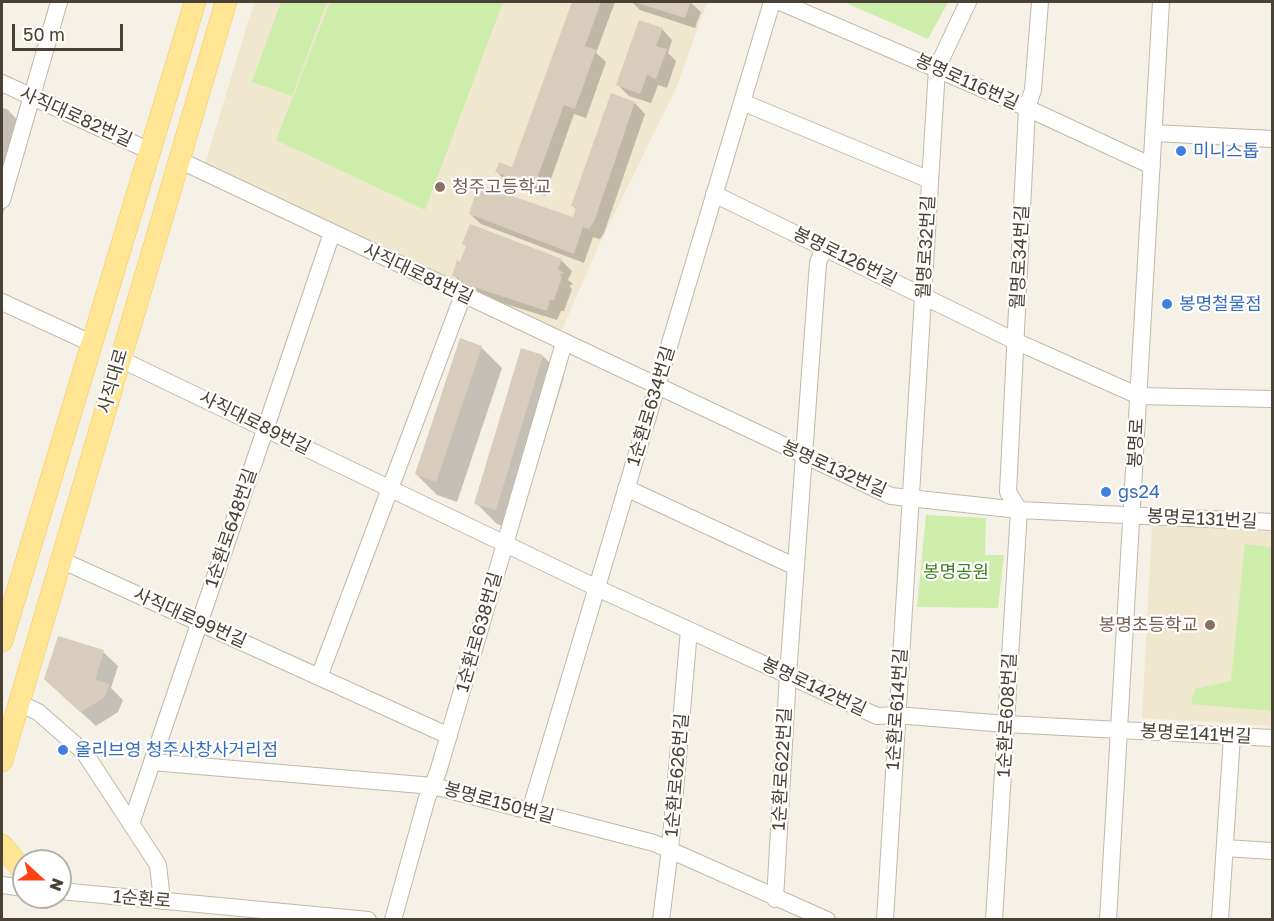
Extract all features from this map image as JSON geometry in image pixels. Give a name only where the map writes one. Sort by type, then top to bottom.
[{"type":"main road","name":"사직대로","points":[[2,641],[5,609],[91,343],[195,2]]},
{"type":"main road","name":"사직대로","points":[[2,761],[226,2]]},
{"type":"main road","points":[[2,845],[12,857]]},
{"type":"street","points":[[2,201],[59,2]]},
{"type":"street","name":"1순환로634번길","points":[[530,811],[772,2]]},
{"type":"street","name":"봉명로116번길","points":[[780,2],[1027,108],[1152,166]]},
{"type":"street","name":"월명로32번길","points":[[912,498],[937,69],[968,2]]},
{"type":"street","name":"월명로34번길","points":[[1019,510],[1008,492],[1027,108],[1033,90],[1040,2]]},
{"type":"street","name":"봉명로","points":[[1108,920],[1161,2]]},
{"type":"street","name":"사직대로82번길","points":[[2,83],[150,151]]},
{"type":"street","points":[[742,102],[930,180]]},
{"type":"street","points":[[1154,133],[1272,139]]},
{"type":"street","name":"사직대로81번길","points":[[178,160],[657,387]]},
{"type":"street","name":"봉명로126번길","points":[[714,194],[923,294],[1015,341],[1139,396]]},
{"type":"street","name":"1순환로648번길","points":[[131,824],[332,233]]},
{"type":"street","name":"1순환로622번길","points":[[775,899],[788,675],[818,264],[824,247]]},
{"type":"street","points":[[319,677],[462,295]]},
{"type":"street","points":[[2,302],[91,343]]},
{"type":"street","name":"1순환로638번길","points":[[393,920],[426,798],[433,786],[449,736],[564,343]]},
{"type":"street","name":"사직대로89번길","points":[[120,359],[597,588]]},
{"type":"street","name":"봉명로132번길","points":[[657,387],[891,496],[1019,510],[1132,515]]},
{"type":"street","points":[[1139,396],[1272,399]]},
{"type":"street","points":[[626,488],[796,567]]},
{"type":"street","name":"1순환로614번길","points":[[885,920],[896,714],[912,498]]},
{"type":"street","name":"1순환로608번길","points":[[994,920],[1019,510]]},
{"type":"street","name":"봉명로131번길","points":[[1132,515],[1272,522]]},
{"type":"street","name":"사직대로99번길","points":[[61,560],[449,736]]},
{"type":"street","name":"봉명로142번길","points":[[597,588],[877,716],[896,714],[1006,724],[1119,730]]},
{"type":"street","name":"1순환로626번길","points":[[661,920],[670,849],[689,630]]},
{"type":"street","points":[[19,703],[38,712],[84,752],[158,865],[162,901]]},
{"type":"street","name":"봉명로141번길","points":[[1119,730],[1272,738]]},
{"type":"street","points":[[1220,920],[1232,736]]},
{"type":"street","name":"봉명로150번길","points":[[152,762],[433,786],[670,849],[775,899],[827,920]]},
{"type":"street","points":[[1225,848],[1272,851]]},
{"type":"street","name":"1순환로","points":[[72,892],[162,901],[206,912],[368,920]]},
{"type":"shaded area","name":"청주고등학교","points":[[254,2],[707,2],[677,86],[598,247],[560,334],[205,164]]},
{"type":"shaded area","name":"봉명초등학교","points":[[1152,524],[1272,532],[1272,726],[1142,718]]},
{"type":"green space","points":[[281,2],[327,2],[292,96],[252,82]]},
{"type":"green space","points":[[330,2],[503,2],[425,210],[276,140]]},
{"type":"green space","points":[[844,2],[948,2],[928,39]]},
{"type":"green space","name":"봉명공원","points":[[926,515],[986,518],[985,555],[1004,555],[998,608],[917,607]]},
{"type":"green space","points":[[1245,544],[1272,547],[1272,711],[1191,704],[1195,689],[1231,681]]},
{"type":"building","points":[[572,2],[601,2],[585,46],[596,50],[575,109],[564,105],[534,187],[495,172],[499,162],[512,167]]},
{"type":"building","points":[[634,2],[691,2],[685,18]]},
{"type":"building","points":[[639,20],[663,28],[656,46],[667,49],[656,79],[647,75],[640,94],[616,85]]},
{"type":"building","points":[[611,93],[635,102],[594,222],[589,229],[583,227],[574,254],[469,214],[475,195],[479,197],[483,186],[573,217],[576,208],[571,206]]},
{"type":"building","points":[[470,224],[562,259],[558,269],[564,273],[559,275],[562,277],[554,300],[550,300],[547,311],[458,282],[459,278],[452,276],[457,260],[460,262],[466,246],[462,244]]},
{"type":"building","points":[[460,338],[482,346],[436,482],[415,474]]},
{"type":"building","points":[[521,348],[543,355],[496,510],[474,504]]},
{"type":"building","points":[[58,636],[104,650],[95,680],[109,684],[104,698],[80,712],[44,679]]},
{"type":"place","name":"미니스톱","points":[[1181,151]]},
{"type":"place","name":"청주고등학교","points":[[440,187]]},
{"type":"place","name":"봉명철물점","points":[[1167,304]]},
{"type":"place","name":"gs24","points":[[1106,492]]},
{"type":"place","name":"봉명초등학교","points":[[1210,625]]},
{"type":"place","name":"올리브영 청주사창사거리점","points":[[63,750]]}]
